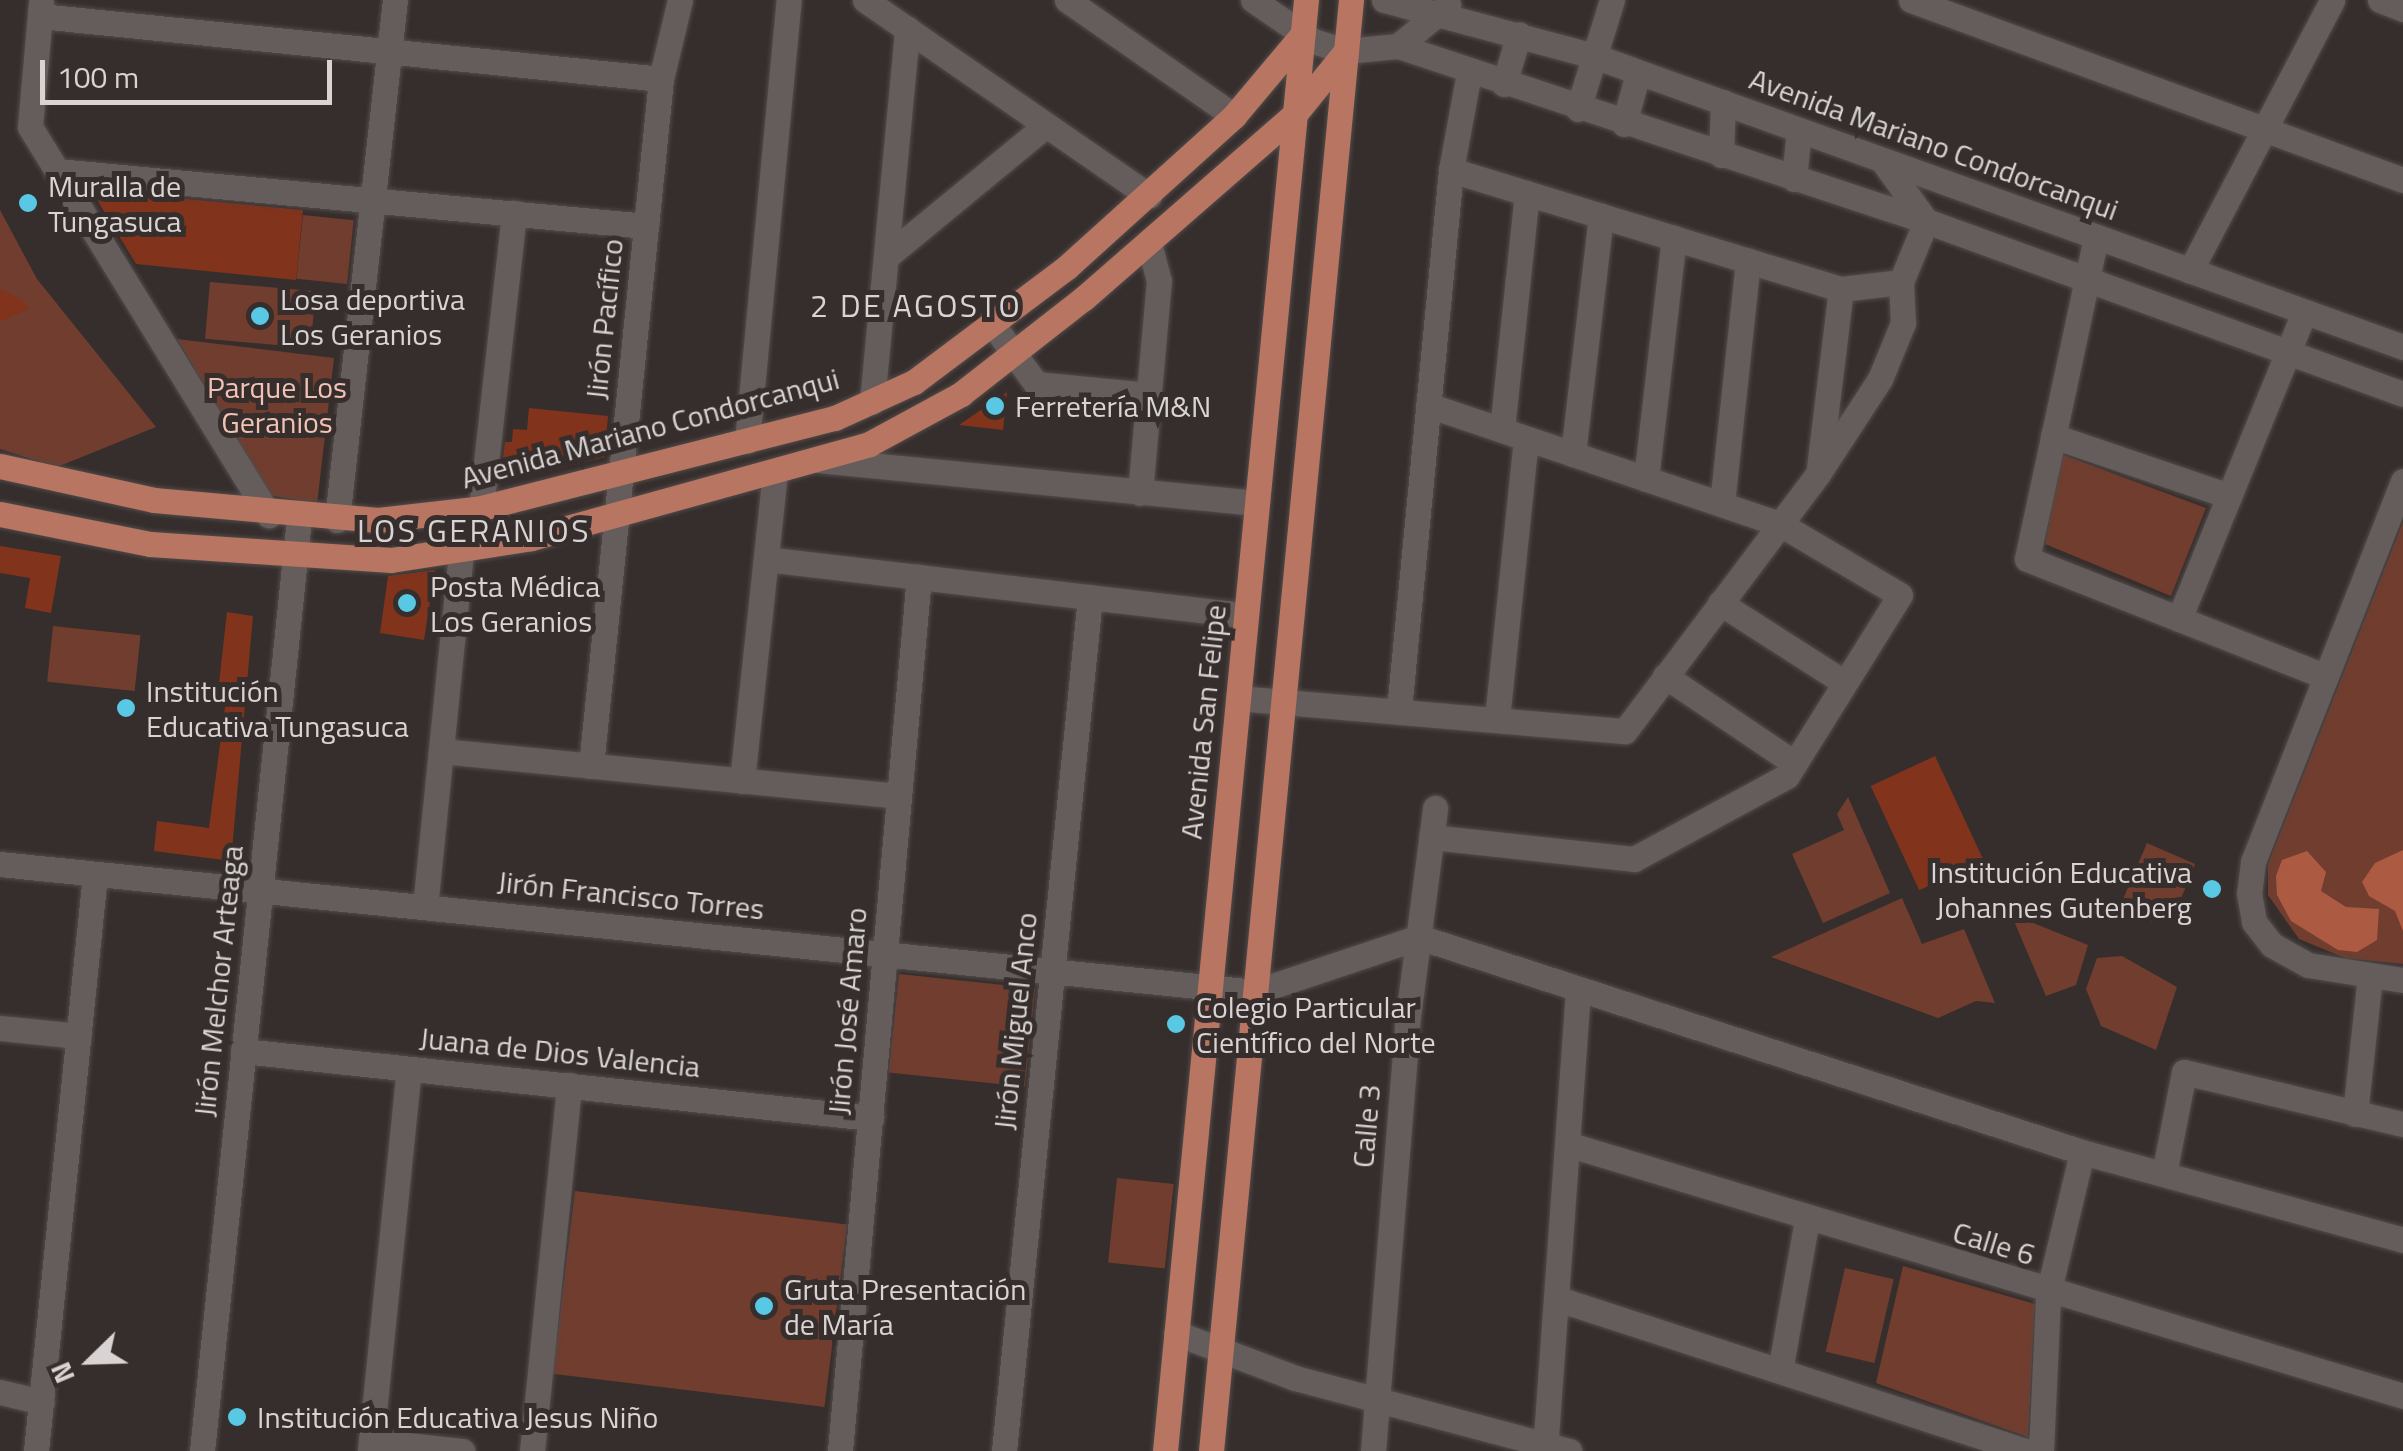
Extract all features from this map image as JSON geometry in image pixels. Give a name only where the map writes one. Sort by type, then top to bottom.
[{"type":"main road","name":"Avenida San Felipe","points":[[1164,1451],[1306,0]]},
{"type":"main road","points":[[1211,1451],[1280,702],[1351,0]]},
{"type":"main road","name":"Avenida Mariano Condorcanqui","points":[[0,466],[106,491],[268,515],[338,520],[481,508],[747,441],[872,402],[914,382],[993,325],[1149,196],[1234,116],[1302,35]]},
{"type":"main road","points":[[0,514],[150,544],[294,559],[461,553],[818,460],[920,419],[1014,354],[1150,244],[1295,114],[1346,51]]},
{"type":"street","points":[[338,520],[396,0]]},
{"type":"street","name":"Jirón Pacífico","points":[[591,766],[661,78],[680,0]]},
{"type":"street","points":[[747,441],[789,0]]},
{"type":"street","points":[[865,0],[1149,196]]},
{"type":"street","points":[[1067,0],[1234,116]]},
{"type":"street","points":[[1253,0],[1302,35],[1346,51],[1398,46],[1952,231],[2403,394]]},
{"type":"street","name":"Avenida Mariano Condorcanqui","points":[[1384,0],[1448,5],[1519,34],[1594,56],[2403,347]]},
{"type":"street","points":[[1578,109],[1612,0]]},
{"type":"street","points":[[1911,0],[2403,180]]},
{"type":"street","points":[[2190,271],[2332,0]]},
{"type":"street","points":[[2380,0],[2403,9]]},
{"type":"street","points":[[1398,46],[1448,5]]},
{"type":"street","points":[[268,515],[30,127],[41,8],[390,52],[661,78]]},
{"type":"street","points":[[872,402],[907,29]]},
{"type":"street","points":[[1504,84],[1519,34]]},
{"type":"street","points":[[1399,710],[1451,170],[1470,73]]},
{"type":"street","points":[[1624,124],[1638,73]]},
{"type":"street","points":[[1720,155],[1722,102]]},
{"type":"street","points":[[886,257],[1046,125]]},
{"type":"street","points":[[1794,178],[1799,130]]},
{"type":"street","points":[[1882,160],[1926,222]]},
{"type":"street","points":[[1451,170],[1841,289],[1901,282]]},
{"type":"street","points":[[56,171],[646,226]]},
{"type":"street","points":[[1952,231],[1965,190]]},
{"type":"street","points":[[1497,719],[1527,193]]},
{"type":"street","points":[[481,508],[514,214]]},
{"type":"street","points":[[1573,454],[1602,216]]},
{"type":"street","points":[[1238,698],[1625,731],[1818,474],[1880,379],[1902,323],[1901,282],[1926,222]]},
{"type":"street","points":[[2096,237],[2027,559],[2326,677]]},
{"type":"street","points":[[1646,479],[1674,238]]},
{"type":"street","points":[[1140,493],[1159,282],[1150,244]]},
{"type":"street","points":[[1722,504],[1748,260]]},
{"type":"street","points":[[1818,474],[1841,289]]},
{"type":"street","points":[[2180,619],[2304,312]]},
{"type":"street","points":[[993,325],[1036,384],[1148,394]]},
{"type":"street","points":[[1428,405],[1780,524],[1900,594],[1787,776],[1634,859],[1431,837]]},
{"type":"street","points":[[2053,436],[2229,496]]},
{"type":"street","points":[[818,460],[1257,503]]},
{"type":"street","points":[[742,781],[775,472]]},
{"type":"street","points":[[2403,481],[2253,862],[2254,922],[2272,945],[2308,965],[2403,980]]},
{"type":"street","name":"Jirón Melchor Arteaga","points":[[202,1451],[299,518]]},
{"type":"street","points":[[426,907],[461,553]]},
{"type":"street","points":[[766,559],[1246,616]]},
{"type":"street","name":"Jirón José Amaro","points":[[840,1451],[920,577]]},
{"type":"street","name":"Jirón Miguel Anco","points":[[1004,1451],[1090,597]]},
{"type":"street","points":[[1720,603],[1845,684]]},
{"type":"street","points":[[1666,676],[1794,763]]},
{"type":"street","points":[[441,751],[900,796]]},
{"type":"street","name":"Calle 3","points":[[1373,1451],[1434,808]]},
{"type":"street","name":"Jirón Francisco Torres","points":[[0,864],[1255,992]]},
{"type":"street","points":[[36,1451],[95,874]]},
{"type":"street","points":[[1255,992],[1419,937],[2082,1152],[2403,1240]]},
{"type":"street","points":[[2354,1114],[2370,976]]},
{"type":"street","points":[[1176,1333],[1377,1402],[1553,1449],[1558,1299],[1578,989]]},
{"type":"street","points":[[0,1028],[79,1036]]},
{"type":"street","name":"Juana de Dios Valencia","points":[[243,1051],[870,1118]]},
{"type":"street","points":[[409,1068],[371,1446],[462,1451]]},
{"type":"street","points":[[2164,1174],[2184,1072],[2403,1124]]},
{"type":"street","points":[[532,1451],[569,1086]]},
{"type":"street","name":"Calle 6","points":[[1567,1144],[2048,1294],[2403,1396]]},
{"type":"street","points":[[2041,1451],[2048,1294],[2082,1152]]},
{"type":"street","points":[[1780,1371],[1808,1219]]},
{"type":"street","points":[[1558,1299],[2027,1451]]},
{"type":"street","points":[[0,1392],[42,1402]]},
{"type":"green space","points":[[0,210],[37,279],[156,427],[57,467],[0,449]]},
{"type":"green space","points":[[303,215],[354,220],[347,284],[296,279]]},
{"type":"green space","name":"Losa deportiva Los Geranios","points":[[210,282],[316,291],[311,348],[205,339]]},
{"type":"green space","name":"Parque Los Geranios","points":[[177,339],[334,358],[317,504],[270,495]]},
{"type":"green space","points":[[2061,454],[2206,508],[2171,596],[2045,544]]},
{"type":"green space","points":[[2403,522],[2403,964],[2345,958],[2299,939],[2268,895],[2268,864]]},
{"type":"green space","points":[[53,626],[141,635],[135,691],[47,682]]},
{"type":"green space","points":[[1848,797],[1890,893],[1823,923],[1792,854],[1844,830],[1837,814]]},
{"type":"green space","points":[[2147,843],[2195,864],[2171,923],[2115,918]]},
{"type":"green space","points":[[1902,898],[1922,944],[1964,929],[1995,1003],[1976,1001],[1938,1018],[1771,957]]},
{"type":"green space","points":[[2011,914],[2088,945],[2076,985],[2046,996]]},
{"type":"green space","points":[[2122,956],[2177,987],[2156,1050],[2101,1026],[2086,989],[2097,958]]},
{"type":"green space","points":[[899,974],[1035,988],[1025,1087],[889,1072]]},
{"type":"green space","points":[[1117,1178],[1174,1184],[1165,1268],[1108,1263]]},
{"type":"green space","points":[[575,1191],[847,1224],[825,1407],[553,1374]]},
{"type":"green space","points":[[1903,1266],[2035,1304],[2028,1437],[1876,1383]]},
{"type":"green space","points":[[1845,1268],[1894,1279],[1874,1363],[1826,1352]]},
{"type":"shaded area","points":[[2403,850],[2403,931],[2395,911],[2369,896],[2362,882],[2375,863]]},
{"type":"shaded area","points":[[2307,851],[2326,872],[2321,891],[2346,907],[2379,909],[2377,940],[2357,952],[2338,950],[2291,921],[2277,895],[2276,876],[2282,860]]},
{"type":"building","points":[[91,190],[303,210],[296,280],[136,264]]},
{"type":"building","points":[[0,289],[19,298],[30,308],[0,322]]},
{"type":"building","points":[[1007,392],[1003,430],[959,425]]},
{"type":"building","points":[[529,408],[608,416],[605,457],[500,483],[505,442],[512,442],[513,429],[527,430]]},
{"type":"building","points":[[0,546],[61,556],[51,613],[25,608],[30,578],[0,573]]},
{"type":"building","name":"Posta Médica Los Geranios","points":[[435,570],[424,640],[380,633],[388,576]]},
{"type":"building","points":[[227,612],[253,616],[231,861],[154,851],[157,821],[209,828],[228,684],[219,683]]},
{"type":"building","points":[[1935,756],[1984,860],[1919,890],[1871,786]]},
{"type":"place","name":"Muralla de Tungasuca","points":[[28,203]]},
{"type":"place","name":"Losa deportiva Los Geranios","points":[[260,316]]},
{"type":"place","name":"Ferretería M&N","points":[[995,406]]},
{"type":"place","name":"Posta Médica Los Geranios","points":[[407,603]]},
{"type":"place","name":"Institución Educativa Tungasuca","points":[[126,708]]},
{"type":"place","name":"Institución Educativa Johannes Gutenberg","points":[[2212,889]]},
{"type":"place","name":"Colegio Particular Científico del Norte","points":[[1176,1024]]},
{"type":"place","name":"Gruta Presentación de María","points":[[764,1306]]},
{"type":"place","name":"Institución Educativa Jesus Niño","points":[[237,1417]]},
{"type":"district","name":"2 DE AGOSTO","points":[[916,305]]},
{"type":"district","name":"LOS GERANIOS","points":[[474,530]]}]
